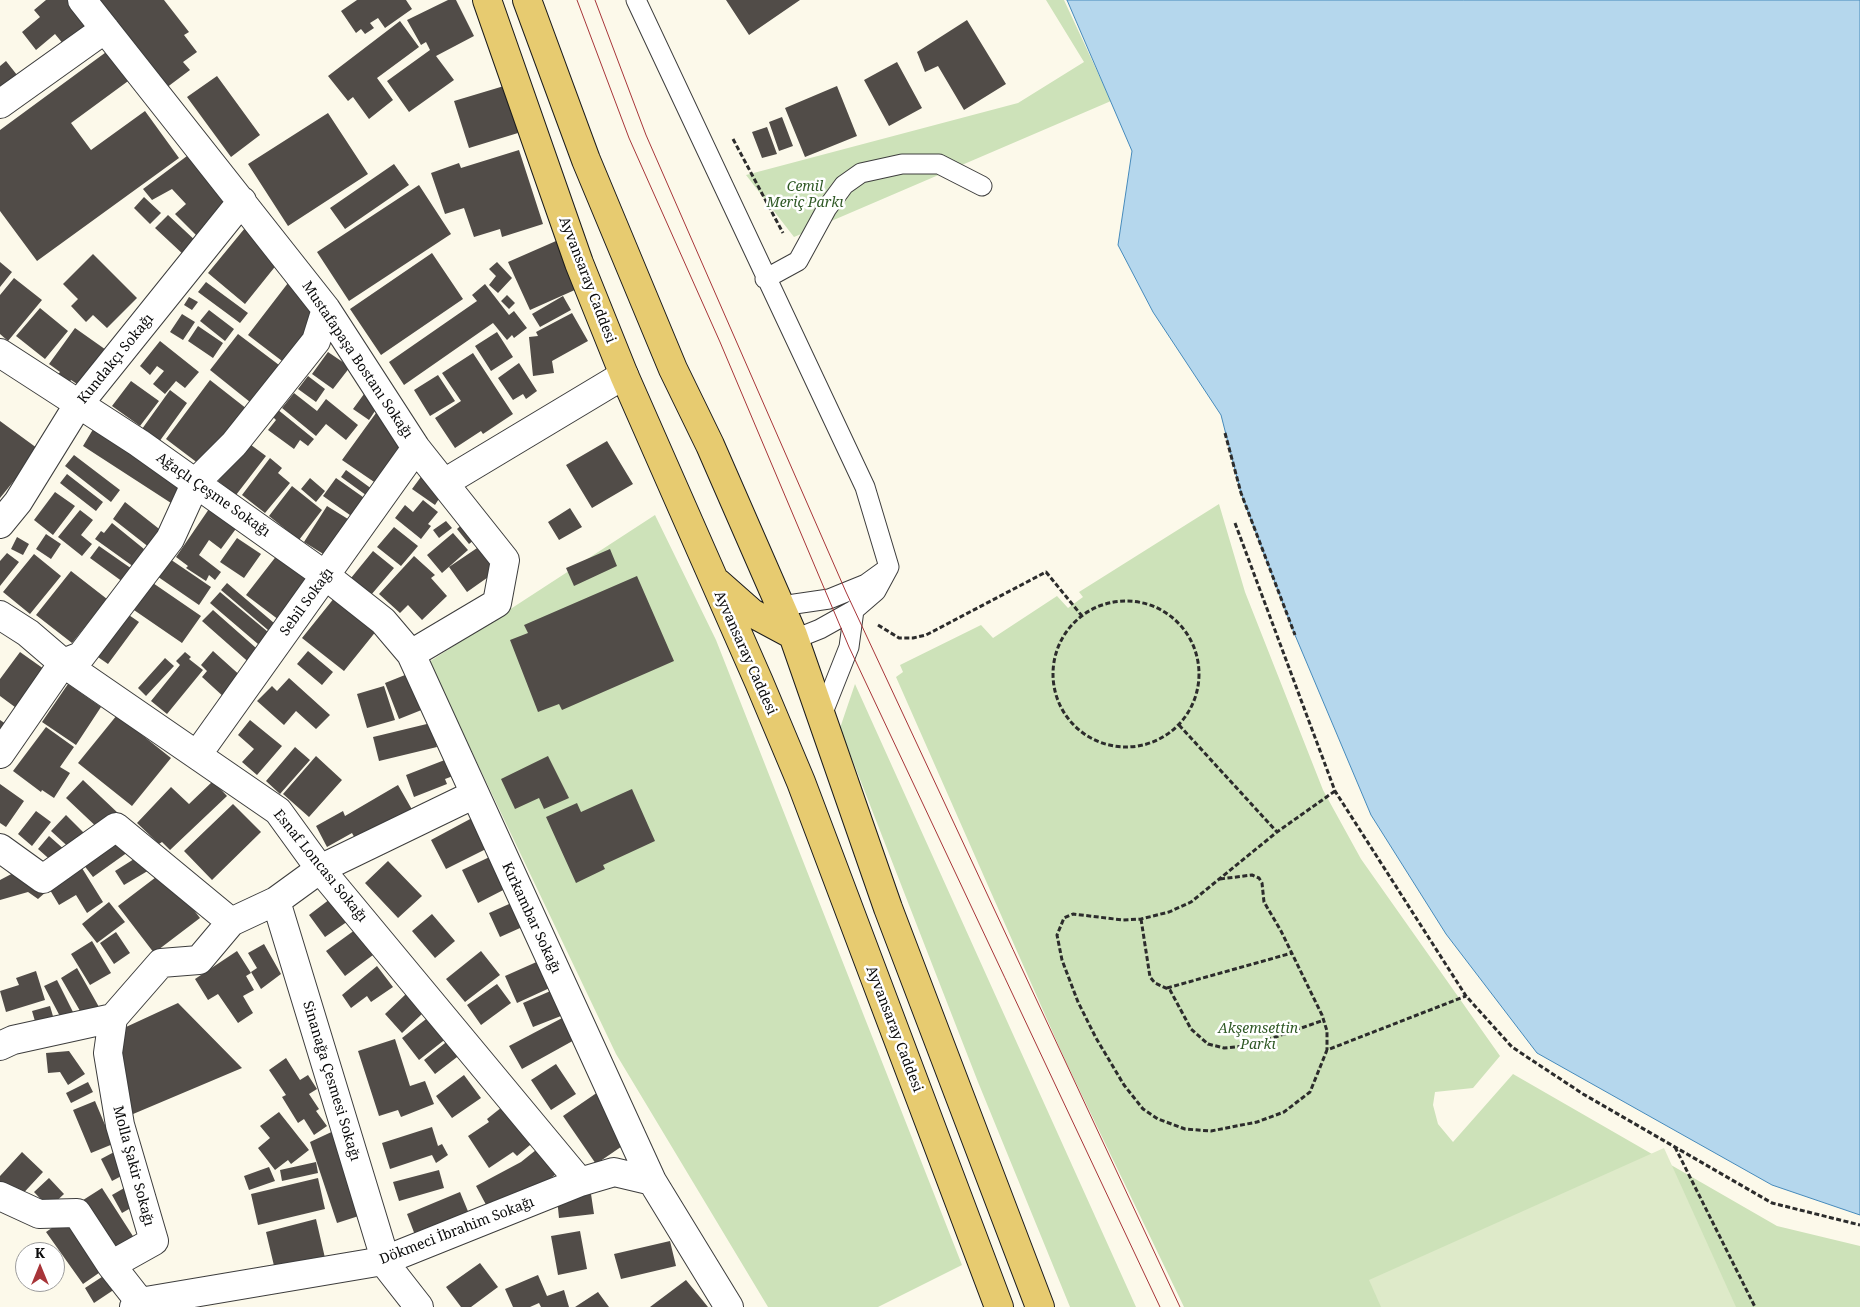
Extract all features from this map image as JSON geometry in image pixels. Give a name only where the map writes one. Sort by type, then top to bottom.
[{"type":"main road","name":"Ayvansaray Caddesi","points":[[487,0],[572,245],[624,374],[801,782],[999,1307]]},
{"type":"main road","points":[[527,0],[586,160],[626,256],[674,369],[793,635],[888,908],[1040,1307]]},
{"type":"main road","points":[[711,577],[752,613],[793,635]]},
{"type":"street","name":"Mustafapaşa Bostanı Sokağı","points":[[82,0],[326,309],[416,448],[505,560],[497,603],[411,654]]},
{"type":"street","points":[[0,104],[105,29]]},
{"type":"street","name":"Kundakçı Sokağı","points":[[0,524],[18,502],[78,405],[242,201]]},
{"type":"street","points":[[0,754],[62,663],[81,656],[170,539],[196,482],[234,444],[316,341],[326,309]]},
{"type":"street","name":"Ağaçlı Çeşme Sokağı","points":[[0,354],[196,482],[326,576],[384,621],[411,654]]},
{"type":"street","points":[[444,483],[624,374]]},
{"type":"street","name":"Sebil Sokağı","points":[[196,755],[416,448]]},
{"type":"street","name":"Esnaf Loncası Sokağı","points":[[0,615],[28,633],[62,663],[278,810],[320,869],[580,1182]]},
{"type":"street","name":"Kırkambar Sokağı","points":[[411,654],[652,1181],[729,1307]]},
{"type":"street","points":[[0,1046],[13,1040],[113,1018],[161,963],[199,960],[231,922],[276,901],[320,869],[474,794]]},
{"type":"street","points":[[0,848],[43,879],[116,828],[231,922]]},
{"type":"street","name":"Sinanağa Çesmesi Sokağı","points":[[276,901],[385,1259],[383,1261]]},
{"type":"street","name":"Molla Şakir Sokağı","points":[[112,1265],[154,1241],[120,1125],[108,1053],[113,1018]]},
{"type":"street","name":"Dökmeci İbrahim Sokağı","points":[[137,1305],[383,1261],[580,1182],[614,1172],[652,1181]]},
{"type":"street","points":[[0,1196],[39,1214],[77,1213],[137,1305]]},
{"type":"street","points":[[383,1261],[419,1307]]},
{"type":"lane","points":[[636,0],[741,220],[765,279],[865,487],[889,567],[876,591],[854,610],[820,629],[805,635],[793,635]]},
{"type":"lane","points":[[765,279],[798,261],[827,208],[844,185],[861,173],[902,164],[939,164],[982,186]]},
{"type":"lane","points":[[781,606],[829,599],[866,584],[889,567]]},
{"type":"lane","points":[[822,715],[849,647],[854,610]]},
{"type":"path","points":[[729,132],[798,261]]},
{"type":"path","points":[[1225,433],[1241,493],[1295,635]]},
{"type":"path","points":[[1236,523],[1334,791],[1466,996],[1512,1047],[1583,1094],[1772,1203],[1860,1225]]},
{"type":"path","points":[[854,610],[899,638],[913,638],[926,635],[1046,572],[1082,616]]},
{"type":"path","points":[[1122,601],[1137,602],[1164,611],[1181,625],[1193,644],[1199,664],[1198,686],[1192,707],[1179,725],[1158,740],[1134,746],[1110,745],[1088,736],[1070,721],[1058,700],[1053,678],[1055,654],[1065,632],[1082,616],[1101,605],[1122,601]]},
{"type":"path","points":[[1179,725],[1277,832]]},
{"type":"path","points":[[1219,879],[1252,875],[1259,878],[1264,902],[1292,952],[1324,1020],[1326,1050],[1310,1092],[1284,1112],[1257,1122],[1211,1130],[1184,1129],[1158,1119],[1143,1109],[1124,1085],[1089,1024],[1062,960],[1056,935],[1064,918],[1073,914],[1123,920],[1141,919],[1169,912],[1191,902],[1219,879],[1277,832],[1334,791]]},
{"type":"path","points":[[1141,919],[1150,977],[1155,983],[1166,988],[1176,1000],[1190,1029],[1208,1044],[1224,1048],[1267,1040],[1324,1020]]},
{"type":"path","points":[[1166,988],[1292,952]]},
{"type":"path","points":[[1326,1050],[1466,996]]},
{"type":"path","points":[[1675,1146],[1755,1307]]},
{"type":"green space","name":"Cemil Meriç Parkı","points":[[1046,0],[1064,0],[1111,101],[794,237],[746,175],[1018,103],[1084,62]]},
{"type":"green space","name":"Akşemsettin Parkı","points":[[1219,504],[1245,592],[1323,790],[1361,859],[1500,1056],[1473,1088],[1435,1092],[1433,1105],[1438,1124],[1453,1142],[1513,1074],[1777,1226],[1860,1246],[1860,1307],[1184,1307],[1065,1060],[896,677],[903,672],[900,665],[981,625],[993,638],[1057,596],[1068,608],[1083,597],[1079,592]]},
{"type":"green space","points":[[655,515],[716,640],[962,1265],[878,1307],[768,1307],[616,1054],[429,662]]},
{"type":"green space","points":[[855,684],[1136,1307],[1070,1307],[978,1082],[840,728]]},
{"type":"green space","points":[[1664,1148],[1736,1307],[1381,1307],[1369,1280]]},
{"type":"water","points":[[1067,0],[1860,0],[1860,1215],[1772,1185],[1537,1053],[1446,934],[1371,815],[1295,635],[1241,493],[1221,415],[1153,312],[1118,245],[1132,151]]},
{"type":"building","points":[[46,0],[77,0],[99,26],[69,51],[55,34],[36,50],[22,32],[40,17],[34,10]]},
{"type":"building","points":[[100,0],[164,0],[189,32],[184,35],[197,52],[183,62],[190,70],[166,88]]},
{"type":"building","points":[[357,0],[406,0],[412,9],[385,28],[378,18],[370,23],[374,28],[365,34],[361,29],[356,33],[341,11]]},
{"type":"building","points":[[448,0],[456,0],[474,36],[436,56],[454,80],[409,112],[387,81],[430,50],[426,42],[421,45],[407,20]]},
{"type":"building","points":[[726,0],[800,0],[749,35]]},
{"type":"building","points":[[967,20],[1006,84],[964,110],[938,66],[925,72],[917,52]]},
{"type":"building","points":[[400,21],[419,47],[377,78],[393,100],[369,119],[353,97],[348,101],[328,76]]},
{"type":"building","points":[[113,47],[135,76],[71,123],[91,150],[145,111],[179,158],[37,261],[0,211],[0,130]]},
{"type":"building","points":[[6,61],[17,75],[0,88],[0,66]]},
{"type":"building","points":[[897,62],[922,108],[889,126],[864,80]]},
{"type":"building","points":[[217,76],[260,135],[231,157],[187,97]]},
{"type":"building","points":[[504,86],[518,133],[469,148],[454,101]]},
{"type":"building","points":[[837,86],[857,136],[805,157],[785,108]]},
{"type":"building","points":[[328,113],[368,174],[288,226],[248,164]]},
{"type":"building","points":[[782,117],[793,146],[779,151],[769,122]]},
{"type":"building","points":[[767,127],[777,154],[762,158],[752,132]]},
{"type":"building","points":[[195,150],[226,191],[225,204],[200,239],[175,214],[186,204],[172,189],[152,200],[143,189]]},
{"type":"building","points":[[519,150],[543,224],[502,237],[500,229],[474,237],[464,208],[445,214],[431,173],[459,163],[461,168]]},
{"type":"building","points":[[394,164],[409,185],[345,229],[330,208]]},
{"type":"building","points":[[419,185],[451,234],[349,301],[317,252]]},
{"type":"building","points":[[144,197],[161,213],[150,224],[134,208]]},
{"type":"building","points":[[168,215],[198,243],[185,256],[155,228]]},
{"type":"building","points":[[245,228],[282,258],[245,304],[208,273]]},
{"type":"building","points":[[556,241],[577,289],[530,310],[508,262]]},
{"type":"building","points":[[432,253],[463,299],[381,355],[350,309]]},
{"type":"building","points":[[93,254],[137,298],[107,328],[93,315],[86,322],[71,306],[78,299],[63,284]]},
{"type":"building","points":[[0,262],[12,272],[0,287]]},
{"type":"building","points":[[497,262],[512,278],[498,293],[489,285],[496,276],[489,269]]},
{"type":"building","points":[[14,278],[42,300],[8,341],[0,334],[0,295]]},
{"type":"building","points":[[206,282],[248,313],[240,323],[198,292]]},
{"type":"building","points":[[288,283],[319,319],[286,364],[248,335]]},
{"type":"building","points":[[485,284],[509,315],[514,311],[527,328],[514,338],[512,335],[507,340],[493,323],[404,385],[389,362],[477,301],[472,295]]},
{"type":"building","points":[[507,295],[515,303],[509,309],[501,301]]},
{"type":"building","points":[[563,296],[571,310],[540,327],[532,314]]},
{"type":"building","points":[[189,297],[198,302],[192,310],[184,305]]},
{"type":"building","points":[[40,308],[68,331],[45,359],[16,336]]},
{"type":"building","points":[[209,310],[234,329],[225,341],[200,321]]},
{"type":"building","points":[[572,313],[588,341],[552,361],[554,373],[533,376],[529,337],[538,336],[536,332]]},
{"type":"building","points":[[182,314],[195,322],[183,340],[170,332]]},
{"type":"building","points":[[198,326],[223,343],[213,358],[188,341]]},
{"type":"building","points":[[75,328],[109,352],[83,388],[71,380],[67,386],[56,377],[60,372],[49,364]]},
{"type":"building","points":[[497,332],[513,357],[491,371],[475,346]]},
{"type":"building","points":[[238,334],[279,365],[250,402],[210,370]]},
{"type":"building","points":[[160,341],[199,372],[185,388],[176,381],[165,394],[153,384],[164,371],[157,366],[150,375],[140,366]]},
{"type":"building","points":[[328,352],[350,367],[333,389],[312,374]]},
{"type":"building","points":[[473,353],[513,414],[483,434],[481,431],[455,448],[435,418],[461,401],[442,373]]},
{"type":"building","points":[[519,363],[537,391],[526,399],[523,394],[513,400],[498,378]]},
{"type":"building","points":[[438,375],[455,401],[430,416],[414,390]]},
{"type":"building","points":[[308,376],[325,389],[316,402],[298,389]]},
{"type":"building","points":[[210,380],[247,409],[203,467],[166,439]]},
{"type":"building","points":[[131,381],[159,401],[140,426],[112,406]]},
{"type":"building","points":[[170,390],[187,403],[159,442],[142,429]]},
{"type":"building","points":[[294,393],[317,411],[326,399],[358,425],[346,440],[326,424],[316,436],[282,408]]},
{"type":"building","points":[[364,394],[379,405],[369,420],[353,409]]},
{"type":"building","points":[[277,409],[314,439],[308,446],[300,440],[294,449],[268,430],[276,420],[272,416]]},
{"type":"building","points":[[376,413],[401,432],[411,447],[383,488],[342,460]]},
{"type":"building","points":[[0,421],[41,451],[21,480],[17,477],[0,498]]},
{"type":"building","points":[[95,426],[184,483],[171,503],[83,446]]},
{"type":"building","points":[[607,441],[633,484],[592,508],[566,465]]},
{"type":"building","points":[[247,442],[266,456],[236,495],[218,481]]},
{"type":"building","points":[[74,455],[120,490],[111,502],[65,466]]},
{"type":"building","points":[[270,458],[282,468],[278,473],[290,483],[265,513],[242,495]]},
{"type":"building","points":[[346,470],[376,492],[370,498],[341,477]]},
{"type":"building","points":[[426,470],[442,494],[435,505],[412,489]]},
{"type":"building","points":[[67,474],[103,502],[96,511],[60,483]]},
{"type":"building","points":[[310,478],[325,491],[316,502],[301,489]]},
{"type":"building","points":[[336,478],[370,502],[357,520],[323,496]]},
{"type":"building","points":[[292,486],[322,510],[299,540],[269,516]]},
{"type":"building","points":[[55,492],[75,506],[53,535],[34,520]]},
{"type":"building","points":[[423,500],[438,512],[428,524],[431,526],[421,539],[395,518],[405,505],[413,512]]},
{"type":"building","points":[[125,502],[163,532],[150,548],[113,519]]},
{"type":"building","points":[[211,506],[238,526],[221,549],[209,540],[199,555],[221,572],[215,580],[209,575],[206,581],[186,568],[188,566],[176,557]]},
{"type":"building","points":[[327,506],[356,524],[333,560],[304,542]]},
{"type":"building","points":[[570,508],[582,527],[559,540],[548,522]]},
{"type":"building","points":[[80,510],[93,520],[81,535],[92,544],[82,556],[58,537]]},
{"type":"building","points":[[446,521],[452,528],[439,538],[433,530]]},
{"type":"building","points":[[466,521],[479,536],[469,544],[457,529]]},
{"type":"building","points":[[112,523],[144,549],[134,567],[95,539],[101,531],[104,533]]},
{"type":"building","points":[[394,527],[418,546],[401,566],[377,547]]},
{"type":"building","points":[[453,533],[468,550],[442,573],[427,555]]},
{"type":"building","points":[[46,534],[61,544],[51,559],[36,549]]},
{"type":"building","points":[[17,537],[29,544],[23,555],[11,549]]},
{"type":"building","points":[[237,538],[261,554],[244,578],[220,562]]},
{"type":"building","points":[[483,544],[501,568],[467,592],[449,567]]},
{"type":"building","points":[[99,546],[132,569],[123,582],[90,558]]},
{"type":"building","points":[[610,549],[617,566],[574,586],[566,568]]},
{"type":"building","points":[[281,550],[314,575],[279,620],[246,595]]},
{"type":"building","points":[[373,551],[394,568],[371,595],[351,578]]},
{"type":"building","points":[[7,553],[19,562],[0,586],[0,561]]},
{"type":"building","points":[[34,554],[61,576],[30,614],[3,592]]},
{"type":"building","points":[[164,555],[211,587],[199,605],[151,572]]},
{"type":"building","points":[[414,556],[435,575],[431,578],[447,596],[422,620],[408,605],[400,613],[379,594]]},
{"type":"building","points":[[71,571],[107,599],[72,643],[36,615]]},
{"type":"building","points":[[637,576],[674,661],[562,710],[559,704],[538,712],[510,640],[528,633],[524,625]]},
{"type":"building","points":[[150,581],[201,616],[182,643],[131,608]]},
{"type":"building","points":[[227,583],[274,623],[268,630],[221,590]]},
{"type":"building","points":[[220,592],[268,632],[258,644],[210,603]]},
{"type":"building","points":[[339,592],[381,625],[344,671],[302,638]]},
{"type":"building","points":[[213,610],[264,655],[253,666],[202,621]]},
{"type":"building","points":[[126,613],[139,622],[108,664],[95,655]]},
{"type":"building","points":[[213,651],[243,678],[225,698],[202,677],[207,671],[201,665]]},
{"type":"building","points":[[308,651],[333,672],[322,685],[297,664]]},
{"type":"building","points":[[20,652],[51,674],[23,713],[0,696],[0,679]]},
{"type":"building","points":[[185,652],[191,657],[189,659],[203,670],[167,714],[151,701],[180,665],[176,661]]},
{"type":"building","points":[[165,658],[174,666],[146,696],[138,688]]},
{"type":"building","points":[[410,673],[424,709],[399,719],[385,683]]},
{"type":"building","points":[[289,678],[330,715],[316,729],[296,711],[284,725],[257,701],[272,686],[277,691]]},
{"type":"building","points":[[68,684],[101,707],[76,745],[42,722]]},
{"type":"building","points":[[384,686],[395,720],[367,728],[357,694]]},
{"type":"building","points":[[117,715],[171,758],[132,806],[78,763]]},
{"type":"building","points":[[0,720],[6,724],[0,733]]},
{"type":"building","points":[[250,720],[282,746],[257,775],[242,762],[254,749],[238,735]]},
{"type":"building","points":[[431,723],[437,747],[379,761],[373,737]]},
{"type":"building","points":[[46,727],[74,747],[60,767],[70,773],[54,798],[42,790],[41,792],[13,771]]},
{"type":"building","points":[[295,747],[310,760],[280,794],[266,781]]},
{"type":"building","points":[[316,756],[342,780],[309,817],[283,794]]},
{"type":"building","points":[[455,756],[461,773],[445,779],[447,784],[414,797],[406,775]]},
{"type":"building","points":[[548,756],[569,798],[544,809],[539,798],[515,809],[501,779]]},
{"type":"building","points":[[83,780],[119,814],[102,832],[66,798]]},
{"type":"building","points":[[213,781],[227,796],[170,850],[162,842],[159,844],[137,823],[171,787],[189,804]]},
{"type":"building","points":[[0,784],[24,801],[6,827],[0,823]]},
{"type":"building","points":[[398,785],[414,813],[358,844],[352,833],[327,847],[316,826],[343,811],[345,816]]},
{"type":"building","points":[[632,789],[655,841],[603,865],[605,869],[576,883],[546,817],[577,803],[581,812]]},
{"type":"building","points":[[233,804],[261,832],[212,880],[184,851]]},
{"type":"building","points":[[36,811],[51,822],[32,846],[18,834]]},
{"type":"building","points":[[66,815],[89,838],[75,853],[51,831]]},
{"type":"building","points":[[472,818],[488,848],[446,869],[431,840]]},
{"type":"building","points":[[114,835],[128,852],[93,877],[80,860]]},
{"type":"building","points":[[49,836],[66,851],[55,864],[38,849]]},
{"type":"building","points":[[498,853],[513,885],[478,903],[462,870]]},
{"type":"building","points":[[142,854],[151,869],[124,885],[115,871]]},
{"type":"building","points":[[77,860],[103,902],[87,913],[76,895],[59,905],[44,880]]},
{"type":"building","points":[[388,861],[422,896],[398,918],[365,883]]},
{"type":"building","points":[[19,870],[47,891],[38,899],[28,892],[0,900],[0,880]]},
{"type":"building","points":[[164,871],[200,918],[154,953],[118,906]]},
{"type":"building","points":[[334,896],[351,919],[325,937],[309,915]]},
{"type":"building","points":[[518,900],[529,924],[500,937],[489,913]]},
{"type":"building","points":[[109,902],[125,922],[97,943],[82,924]]},
{"type":"building","points":[[432,914],[455,941],[435,958],[412,931]]},
{"type":"building","points":[[359,927],[377,952],[345,976],[326,951]]},
{"type":"building","points":[[116,932],[130,953],[114,964],[100,943]]},
{"type":"building","points":[[92,941],[111,973],[90,985],[71,954]]},
{"type":"building","points":[[264,944],[281,974],[261,989],[251,972],[257,968],[248,953]]},
{"type":"building","points":[[237,951],[251,973],[246,976],[254,990],[243,996],[253,1013],[238,1023],[218,994],[208,1000],[195,979]]},
{"type":"building","points":[[481,951],[500,975],[465,1002],[446,979]]},
{"type":"building","points":[[541,960],[554,986],[517,1003],[505,976]]},
{"type":"building","points":[[377,966],[393,987],[371,1002],[367,996],[351,1008],[342,995]]},
{"type":"building","points":[[77,968],[99,1007],[83,1016],[61,978]]},
{"type":"building","points":[[36,971],[45,1000],[6,1012],[0,991],[19,985],[16,978]]},
{"type":"building","points":[[57,980],[75,1016],[63,1022],[44,986]]},
{"type":"building","points":[[497,984],[511,1003],[481,1025],[467,1005]]},
{"type":"building","points":[[555,989],[566,1014],[533,1027],[523,1003]]},
{"type":"building","points":[[406,994],[423,1013],[402,1033],[385,1014]]},
{"type":"building","points":[[178,1003],[242,1068],[126,1117],[113,1033]]},
{"type":"building","points":[[50,1006],[55,1023],[37,1028],[32,1011]]},
{"type":"building","points":[[435,1012],[452,1034],[419,1060],[402,1038]]},
{"type":"building","points":[[566,1016],[578,1038],[522,1069],[509,1046]]},
{"type":"building","points":[[395,1039],[410,1086],[425,1081],[434,1104],[401,1117],[398,1110],[379,1116],[358,1051]]},
{"type":"building","points":[[450,1039],[461,1054],[435,1074],[424,1060]]},
{"type":"building","points":[[69,1051],[85,1074],[68,1085],[60,1072],[48,1073],[46,1053]]},
{"type":"building","points":[[286,1058],[300,1080],[308,1075],[317,1089],[309,1094],[319,1109],[316,1111],[327,1126],[314,1135],[304,1119],[298,1123],[282,1097],[286,1095],[269,1070]]},
{"type":"building","points":[[556,1064],[576,1094],[551,1110],[531,1080]]},
{"type":"building","points":[[464,1075],[481,1098],[452,1118],[436,1096]]},
{"type":"building","points":[[88,1082],[93,1092],[71,1103],[66,1093]]},
{"type":"building","points":[[598,1092],[631,1140],[596,1164],[563,1116]]},
{"type":"building","points":[[95,1101],[113,1144],[91,1153],[73,1110]]},
{"type":"building","points":[[507,1103],[536,1140],[517,1156],[513,1152],[489,1168],[468,1136],[489,1122],[487,1119]]},
{"type":"building","points":[[279,1112],[309,1150],[291,1164],[288,1160],[275,1170],[258,1148],[270,1138],[260,1126]]},
{"type":"building","points":[[432,1127],[438,1146],[442,1144],[448,1155],[436,1163],[432,1155],[390,1169],[382,1143]]},
{"type":"building","points":[[340,1128],[368,1213],[337,1223],[310,1142]]},
{"type":"building","points":[[541,1146],[560,1171],[537,1189],[491,1214],[476,1186],[521,1162]]},
{"type":"building","points":[[116,1151],[127,1173],[112,1181],[101,1159]]},
{"type":"building","points":[[22,1152],[43,1172],[17,1200],[0,1184],[0,1176]]},
{"type":"building","points":[[316,1162],[318,1173],[282,1181],[280,1170]]},
{"type":"building","points":[[269,1167],[275,1181],[249,1190],[244,1176]]},
{"type":"building","points":[[439,1170],[444,1188],[399,1201],[393,1182]]},
{"type":"building","points":[[49,1178],[64,1194],[49,1208],[34,1192]]},
{"type":"building","points":[[318,1178],[325,1209],[258,1225],[251,1194]]},
{"type":"building","points":[[126,1187],[136,1205],[122,1213],[112,1195]]},
{"type":"building","points":[[102,1188],[138,1244],[115,1258],[80,1202]]},
{"type":"building","points":[[460,1192],[472,1221],[418,1243],[407,1214]]},
{"type":"building","points":[[591,1194],[594,1214],[559,1218],[557,1198]]},
{"type":"building","points":[[65,1219],[109,1266],[83,1284],[65,1259],[65,1242],[53,1242],[46,1232]]},
{"type":"building","points":[[316,1219],[325,1258],[275,1270],[266,1232]]},
{"type":"building","points":[[580,1231],[587,1269],[558,1275],[551,1236]]},
{"type":"building","points":[[670,1241],[676,1266],[621,1279],[614,1254]]},
{"type":"building","points":[[480,1263],[498,1287],[471,1307],[461,1307],[446,1287]]},
{"type":"building","points":[[111,1271],[121,1285],[94,1303],[85,1288]]},
{"type":"building","points":[[538,1275],[547,1296],[564,1290],[569,1307],[541,1307],[539,1303],[530,1307],[513,1307],[505,1289]]},
{"type":"building","points":[[686,1280],[708,1307],[650,1307]]},
{"type":"building","points":[[598,1292],[609,1307],[575,1307]]},
{"type":"tram line","points":[[577,0],[629,138],[720,342],[849,647],[1160,1307]]},
{"type":"tram line","points":[[595,0],[646,135],[846,592],[1180,1307]]}]
